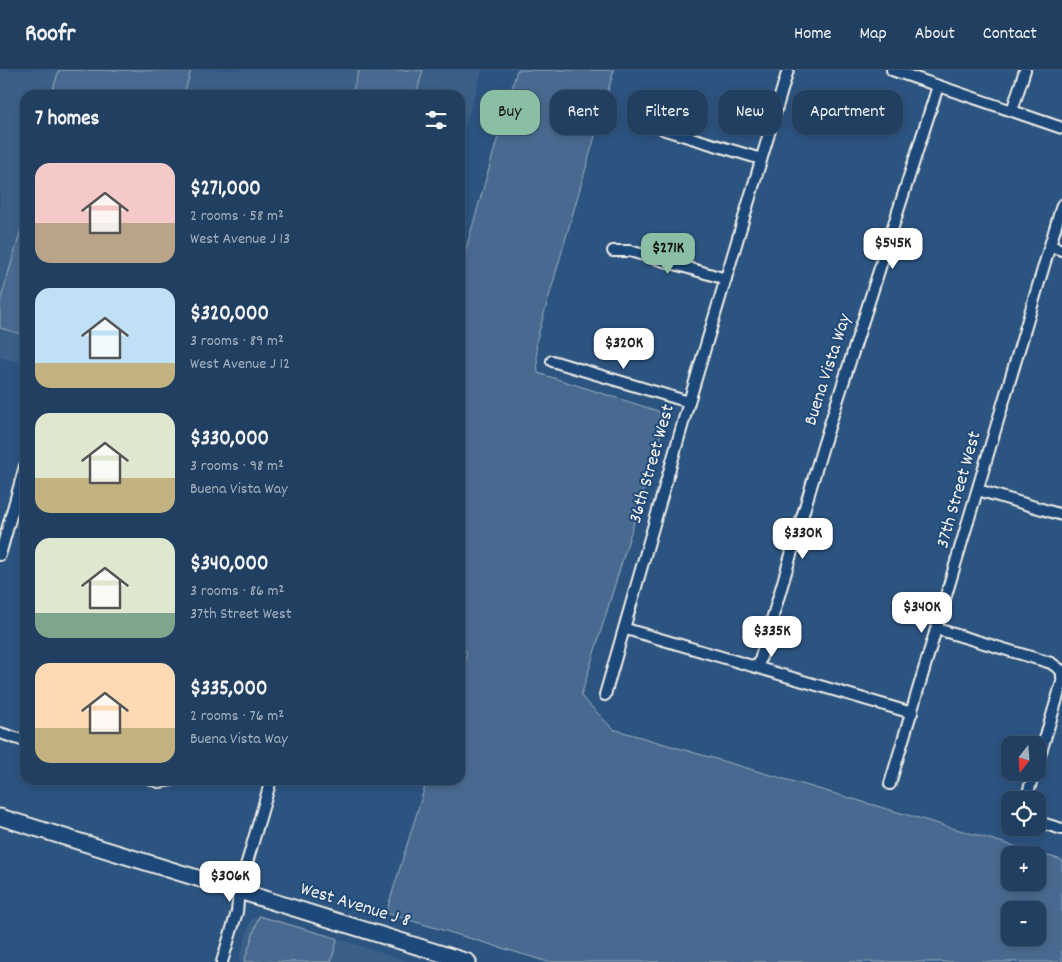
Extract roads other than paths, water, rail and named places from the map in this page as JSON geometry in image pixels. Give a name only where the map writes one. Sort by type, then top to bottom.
[{"type":"street","name":"36th Street West","points":[[605,695],[626,629],[689,402],[788,70]]},
{"type":"street","points":[[892,70],[1062,128]]},
{"type":"street","points":[[1012,111],[1025,70]]},
{"type":"street","name":"Buena Vista Way","points":[[758,667],[823,446],[938,86]]},
{"type":"street","points":[[682,135],[761,159]]},
{"type":"street","name":"37th Street West","points":[[890,784],[1062,205]]},
{"type":"street","points":[[1050,246],[1062,250]]},
{"type":"street","points":[[613,251],[630,251],[726,280]]},
{"type":"street","points":[[552,361],[689,402]]},
{"type":"street","points":[[0,555],[20,484]]},
{"type":"street","points":[[978,490],[1062,515]]},
{"type":"street","points":[[626,629],[912,714]]},
{"type":"street","points":[[937,629],[1051,663],[1062,671],[1062,680],[1046,736]]},
{"type":"street","points":[[0,733],[20,739]]},
{"type":"street","points":[[222,962],[237,912],[239,890],[270,785]]},
{"type":"street","name":"West Avenue J 8","points":[[0,817],[468,962]]},
{"type":"street","points":[[1046,824],[1062,829]]}]
